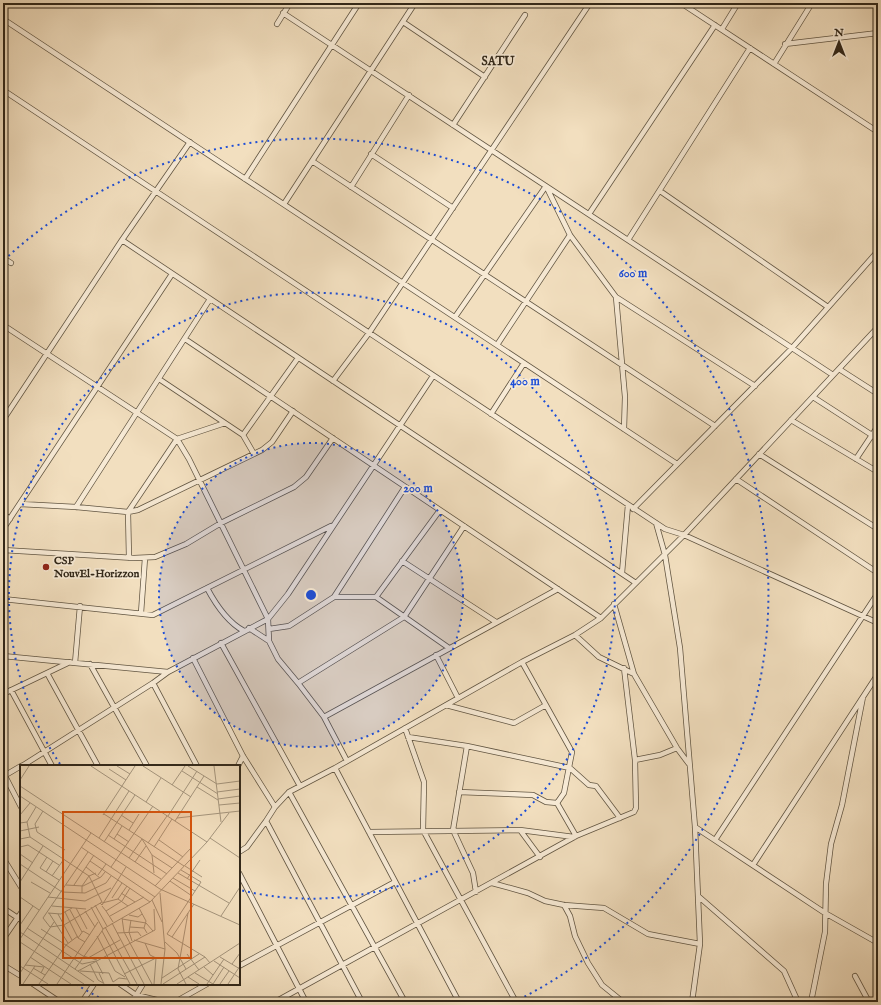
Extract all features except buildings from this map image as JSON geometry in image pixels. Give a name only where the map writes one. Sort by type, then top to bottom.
[{"type":"street","points":[[277,24],[290,3]]},
{"type":"street","points":[[245,179],[359,3]]},
{"type":"street","points":[[284,204],[415,3]]},
{"type":"street","points":[[333,381],[369,333],[403,283],[590,3]]},
{"type":"street","points":[[682,3],[878,132]]},
{"type":"street","points":[[722,29],[738,3]]},
{"type":"street","points":[[774,64],[785,44],[812,3]]},
{"type":"street","points":[[283,13],[833,375]]},
{"type":"street","points":[[454,125],[525,15]]},
{"type":"street","points":[[3,19],[677,464]]},
{"type":"street","points":[[403,22],[485,77]]},
{"type":"street","points":[[589,214],[715,25]]},
{"type":"street","points":[[785,44],[878,33]]},
{"type":"street","points":[[628,240],[750,48]]},
{"type":"street","points":[[3,90],[665,529],[684,535],[878,623]]},
{"type":"street","points":[[351,186],[408,95]]},
{"type":"street","points":[[3,420],[122,240],[190,142]]},
{"type":"street","points":[[371,154],[453,208]]},
{"type":"street","points":[[312,161],[715,426]]},
{"type":"street","points":[[546,186],[570,234],[616,297],[755,386]]},
{"type":"street","points":[[455,317],[546,186]]},
{"type":"street","points":[[660,191],[828,307]]},
{"type":"street","points":[[497,345],[570,234]]},
{"type":"street","points":[[122,240],[636,583]]},
{"type":"street","points":[[633,509],[792,348],[878,251]]},
{"type":"street","points":[[3,258],[11,263]]},
{"type":"street","points":[[3,529],[96,386],[172,274]]},
{"type":"street","points":[[616,297],[625,397],[624,429]]},
{"type":"street","points":[[76,507],[210,300]]},
{"type":"street","points":[[3,325],[177,440],[200,480],[243,571],[268,619],[269,641],[278,659],[324,717],[347,761]]},
{"type":"street","points":[[240,851],[247,846],[275,807],[289,792],[336,768],[522,662],[574,635],[600,618],[665,555],[878,327]]},
{"type":"street","points":[[185,339],[600,618]]},
{"type":"street","points":[[243,435],[298,358]]},
{"type":"street","points":[[491,414],[524,363]]},
{"type":"street","points":[[839,369],[878,394]]},
{"type":"street","points":[[23,765],[168,672],[268,619],[288,594],[434,376]]},
{"type":"street","points":[[159,379],[243,435],[254,454]]},
{"type":"street","points":[[813,397],[878,439]]},
{"type":"street","points":[[20,504],[128,512],[138,510],[254,454],[272,442],[293,411]]},
{"type":"street","points":[[791,420],[878,472]]},
{"type":"street","points":[[129,558],[128,512],[177,440],[225,423]]},
{"type":"street","points":[[856,459],[878,426]]},
{"type":"street","points":[[3,550],[129,558],[154,557],[186,544],[221,523],[294,487],[306,477],[333,438]]},
{"type":"street","points":[[759,454],[878,529]]},
{"type":"street","points":[[736,479],[878,573]]},
{"type":"street","points":[[269,629],[289,626],[334,597],[405,487]]},
{"type":"street","points":[[622,573],[628,505]]},
{"type":"street","points":[[376,597],[440,510]]},
{"type":"street","points":[[3,514],[10,519]]},
{"type":"street","points":[[656,523],[665,555],[681,658],[695,827],[700,944],[692,1002]]},
{"type":"street","points":[[3,599],[153,614],[333,526]]},
{"type":"street","points":[[298,683],[404,617],[464,526]]},
{"type":"street","points":[[141,613],[145,558]]},
{"type":"street","points":[[402,561],[496,622]]},
{"type":"street","points":[[207,588],[225,615],[234,625],[244,631]]},
{"type":"street","points":[[324,717],[558,589]]},
{"type":"street","points":[[715,840],[878,593]]},
{"type":"street","points":[[334,597],[376,597],[449,648]]},
{"type":"street","points":[[614,604],[634,674],[677,748],[690,766]]},
{"type":"street","points":[[73,663],[80,606]]},
{"type":"street","points":[[249,628],[269,641]]},
{"type":"street","points":[[574,635],[599,657],[634,674]]},
{"type":"street","points":[[221,643],[300,786]]},
{"type":"street","points":[[436,655],[458,698]]},
{"type":"street","points":[[3,656],[168,672]]},
{"type":"street","points":[[193,658],[243,756],[275,807]]},
{"type":"street","points":[[522,662],[572,752],[564,794],[557,803]]},
{"type":"street","points":[[3,694],[47,673],[73,663]]},
{"type":"street","points":[[90,664],[146,765]]},
{"type":"street","points":[[274,1002],[575,837],[634,812],[636,808],[635,760],[624,668]]},
{"type":"street","points":[[47,673],[97,765]]},
{"type":"street","points":[[752,865],[878,674]]},
{"type":"street","points":[[152,683],[196,765]]},
{"type":"street","points":[[11,690],[51,765]]},
{"type":"street","points":[[811,1002],[825,932],[825,913],[831,844],[842,805],[863,697]]},
{"type":"street","points":[[446,705],[514,723],[546,705]]},
{"type":"street","points":[[405,728],[424,782],[423,830],[516,1002]]},
{"type":"street","points":[[408,737],[467,746],[570,768],[589,785],[596,786],[620,818]]},
{"type":"street","points":[[467,746],[453,830],[473,873],[476,892]]},
{"type":"street","points":[[635,760],[660,755],[677,748]]},
{"type":"street","points":[[238,765],[243,756]]},
{"type":"street","points":[[20,767],[4,775],[20,805]]},
{"type":"street","points":[[336,768],[459,1002]]},
{"type":"street","points":[[289,792],[405,1002]]},
{"type":"street","points":[[459,792],[533,795],[546,802],[557,803]]},
{"type":"street","points":[[557,803],[575,837]]},
{"type":"street","points":[[266,821],[362,1002]]},
{"type":"street","points":[[695,827],[825,913],[878,943]]},
{"type":"street","points":[[369,832],[423,830],[520,830],[575,837]]},
{"type":"street","points":[[520,830],[540,857]]},
{"type":"street","points":[[3,858],[20,885]]},
{"type":"street","points":[[240,875],[306,1002]]},
{"type":"street","points":[[240,965],[396,882]]},
{"type":"street","points":[[492,883],[528,893],[545,901],[564,905],[604,908],[648,934],[700,944]]},
{"type":"street","points":[[698,896],[784,971],[798,1002]]},
{"type":"street","points":[[564,905],[570,916],[575,936],[588,963],[602,985],[623,1002]]},
{"type":"street","points":[[3,908],[19,919],[3,939]]},
{"type":"street","points":[[3,964],[20,975]]},
{"type":"street","points":[[855,976],[869,1002]]},
{"type":"street","points":[[34,985],[60,1002]]},
{"type":"street","points":[[82,1002],[93,985]]},
{"type":"street","points":[[121,985],[136,995],[165,1002]]},
{"type":"street","points":[[132,1002],[142,985]]},
{"type":"street","points":[[175,1002],[205,985]]},
{"type":"place","name":"CSP NouvEl-Horizzon","points":[[46,567]]},
{"type":"district","name":"SATU","points":[[498,61]]}]
